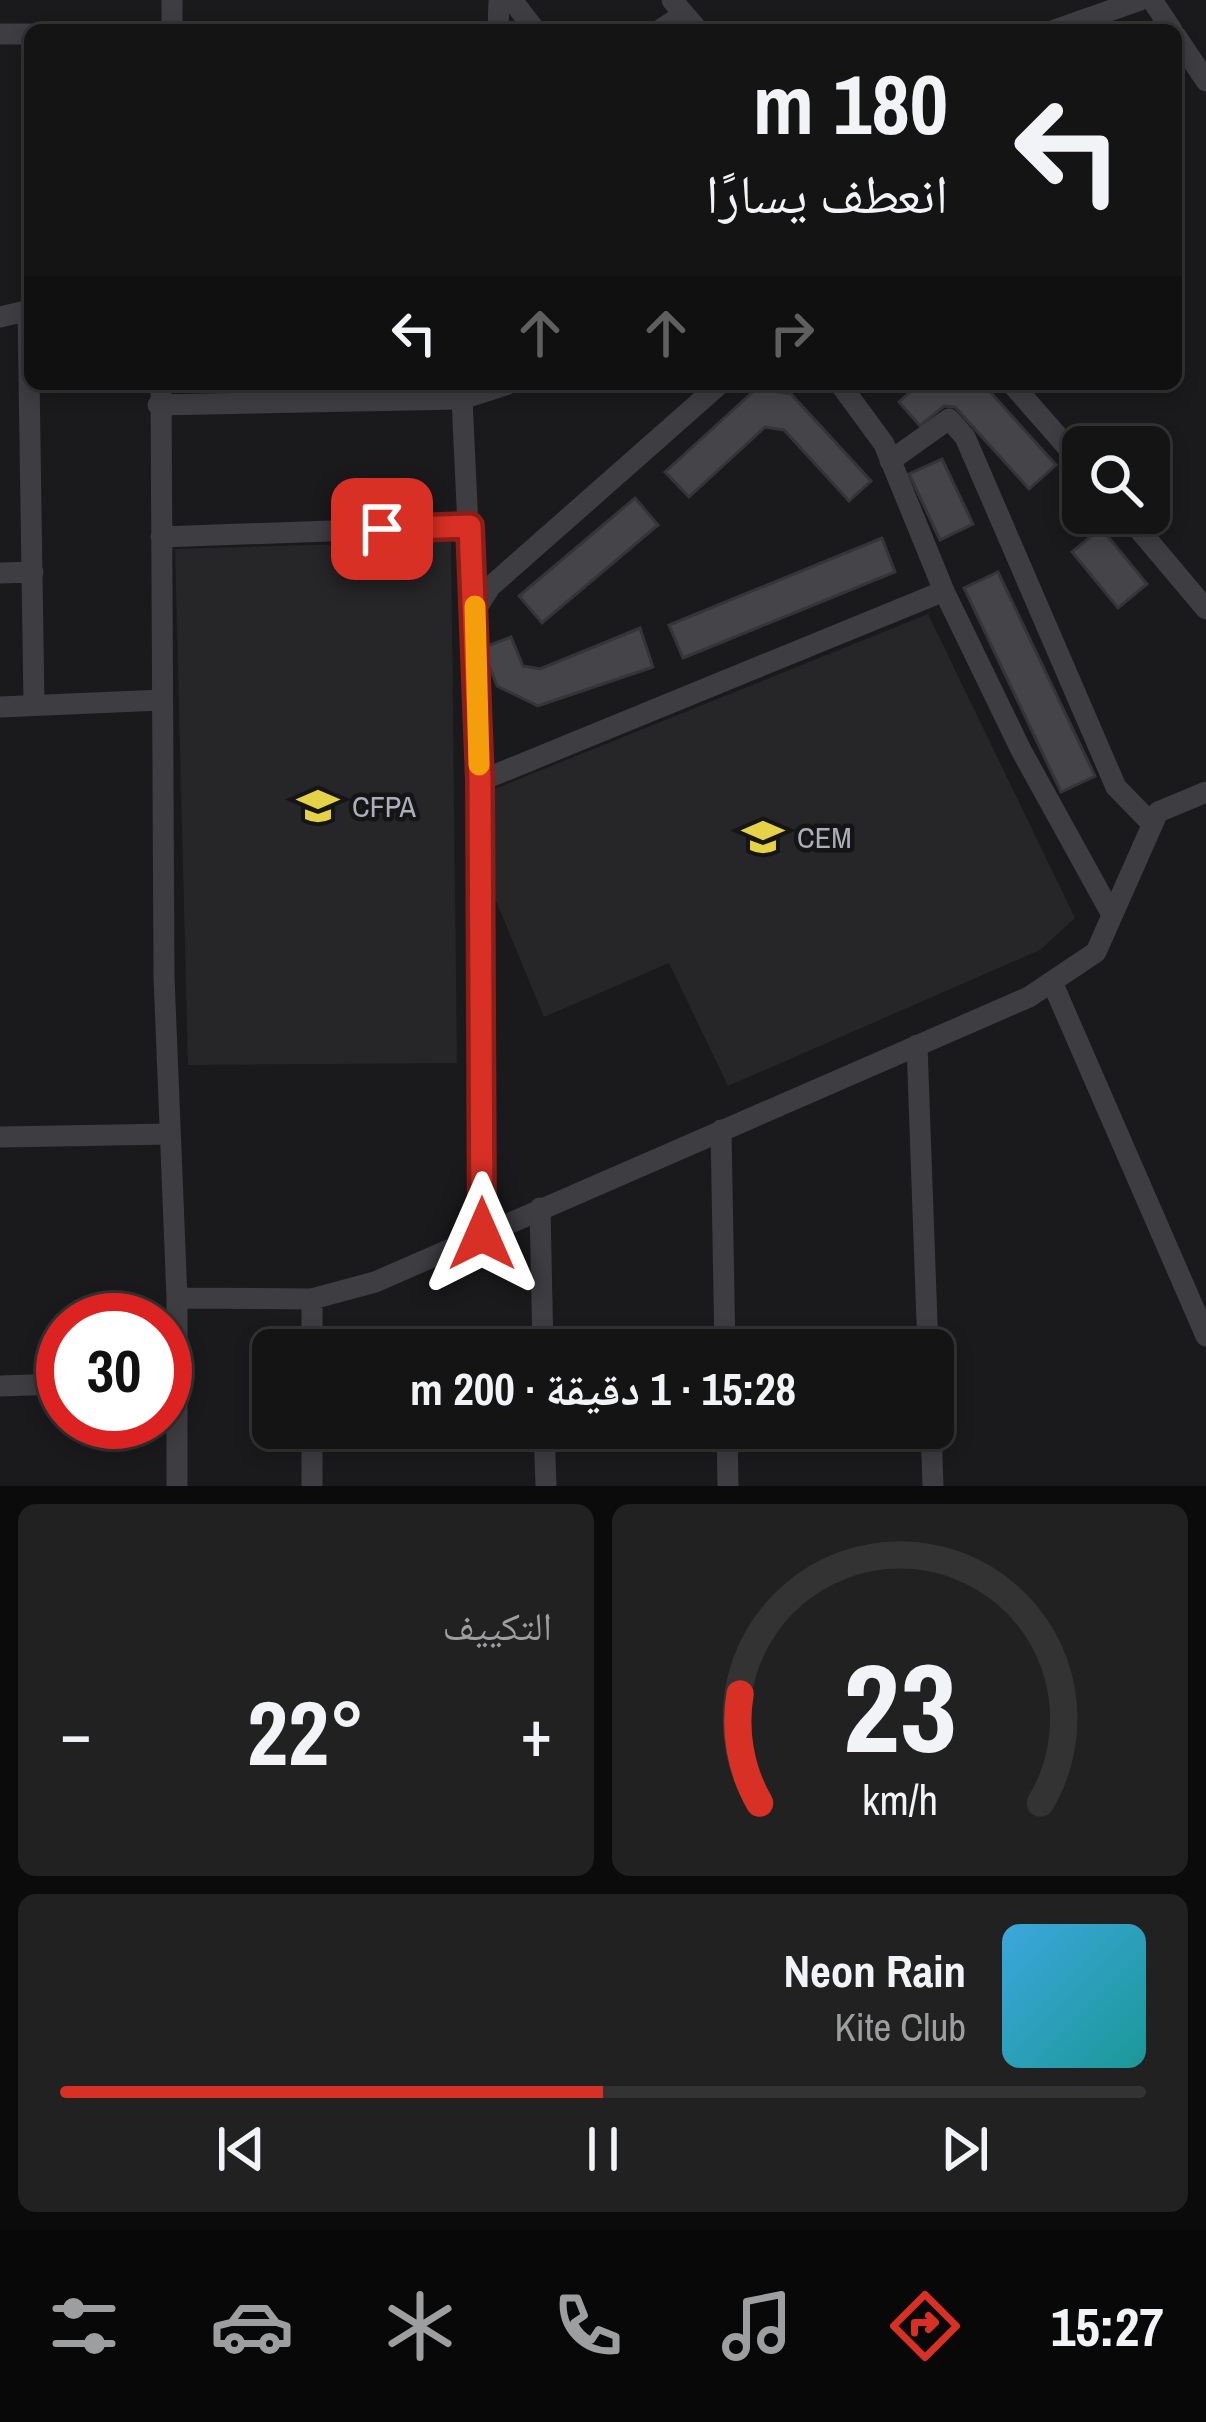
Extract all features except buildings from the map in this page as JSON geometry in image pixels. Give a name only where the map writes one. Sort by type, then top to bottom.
[{"type":"street","points":[[512,0],[530,24]]},
{"type":"street","points":[[1072,24],[1140,0]]},
{"type":"street","points":[[1182,45],[1206,81]]},
{"type":"street","points":[[30,390],[34,705]]},
{"type":"street","points":[[177,1293],[170,1134],[160,395],[461,399],[489,390]]},
{"type":"street","points":[[476,609],[490,587],[713,390]]},
{"type":"street","points":[[844,390],[890,461],[944,591],[1021,750],[1111,913]]},
{"type":"street","points":[[1017,390],[1062,441]]},
{"type":"street","points":[[461,399],[476,609],[482,1234]]},
{"type":"street","points":[[890,461],[949,419],[965,437],[1116,787],[1152,824]]},
{"type":"street","points":[[161,537],[470,526]]},
{"type":"street","points":[[1143,534],[1206,609]]},
{"type":"street","points":[[0,573],[33,572]]},
{"type":"street","points":[[480,781],[944,591]]},
{"type":"street","points":[[0,707],[162,700]]},
{"type":"street","points":[[192,1298],[312,1299],[375,1282],[1052,982],[1096,952],[1158,812],[1206,792]]},
{"type":"street","points":[[1052,982],[1205,1330]]},
{"type":"street","points":[[917,1045],[927,1329]]},
{"type":"street","points":[[721,1130],[725,1329]]},
{"type":"street","points":[[0,1137],[170,1134]]},
{"type":"street","points":[[540,1208],[543,1329]]},
{"type":"street","points":[[312,1299],[312,1329]]},
{"type":"street","points":[[0,1387],[36,1385]]},
{"type":"street","points":[[175,1449],[177,1486]]},
{"type":"street","points":[[312,1449],[312,1486]]},
{"type":"street","points":[[545,1449],[546,1486]]},
{"type":"street","points":[[727,1449],[728,1486]]},
{"type":"street","points":[[932,1449],[933,1486]]},
{"type":"shaded area","name":"CFPA","points":[[451,541],[457,1063],[188,1065],[175,549]]},
{"type":"shaded area","name":"CEM","points":[[928,614],[1075,918],[1040,950],[728,1086],[669,963],[544,1017],[489,884],[492,790]]},
{"type":"slow traffic","points":[[475,606],[479,765]]},
{"type":"place","name":"CFPA","points":[[318,806]]},
{"type":"place","name":"CEM","points":[[763,837]]},
{"type":"route","points":[[382,529],[470,526],[480,781],[482,1234]]}]
